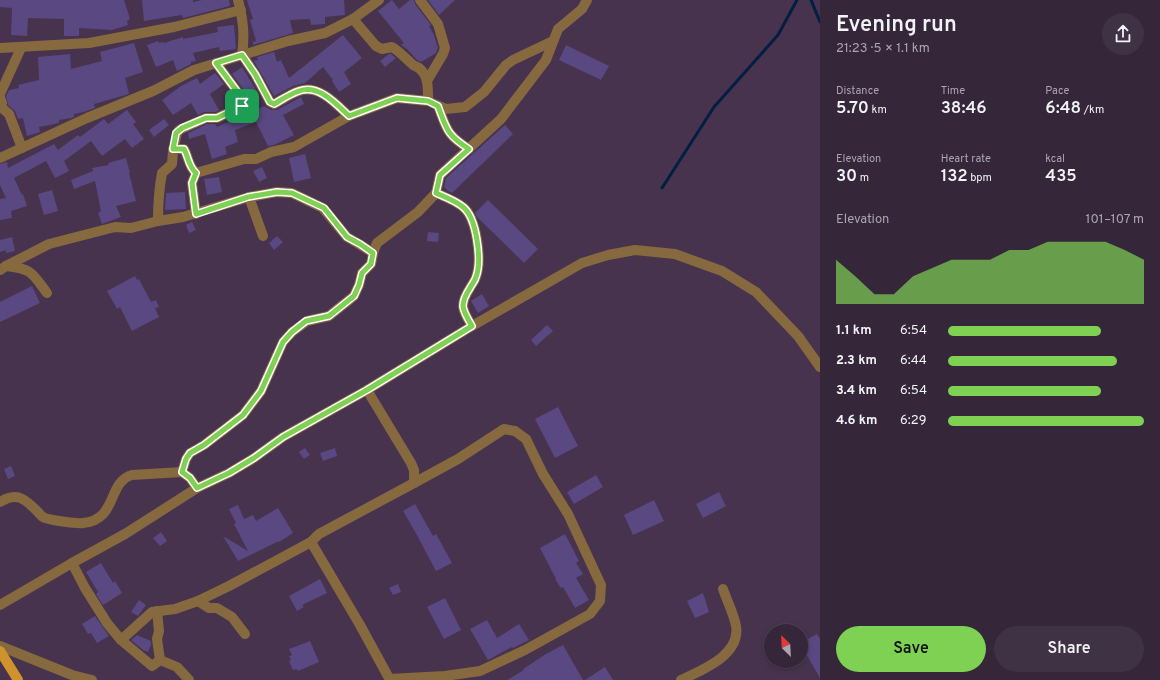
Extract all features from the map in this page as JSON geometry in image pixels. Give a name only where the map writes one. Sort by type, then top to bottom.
[{"type":"main road","points":[[0,651],[18,680]]},
{"type":"street","points":[[0,158],[87,118],[153,91],[194,70],[288,41],[325,33],[353,19],[380,0]]},
{"type":"street","points":[[420,0],[438,24],[445,48],[427,81]]},
{"type":"street","points":[[182,472],[186,459],[190,453],[204,445],[243,415],[261,391],[283,342],[292,332],[306,321],[329,316],[354,296],[362,273],[371,264],[373,253],[377,244],[418,212],[436,193],[440,175],[502,119],[546,60],[558,29],[582,9],[588,0]]},
{"type":"street","points":[[0,48],[89,43],[174,27],[239,5],[243,19],[244,39],[242,55],[255,74],[270,102],[274,104],[298,91],[304,90],[317,92],[331,99],[349,116]]},
{"type":"street","points":[[353,19],[376,46],[382,49],[392,47],[397,49],[412,65],[419,68],[425,74],[428,84],[428,101]]},
{"type":"street","points":[[196,173],[244,159],[256,159],[271,152],[294,147],[349,116],[397,98],[428,101],[446,109],[465,107],[484,92],[506,65],[553,41]]},
{"type":"street","points":[[0,94],[21,48]]},
{"type":"street","points":[[158,221],[158,194],[161,187],[162,173],[172,164],[176,133],[182,128],[206,118],[217,118],[242,106],[245,102],[216,63]]},
{"type":"street","points":[[0,98],[2,103],[1,107],[9,114],[22,148]]},
{"type":"street","points":[[438,106],[447,131],[456,140],[469,149]]},
{"type":"street","points":[[173,149],[184,149],[188,162],[196,173]]},
{"type":"street","points":[[196,173],[192,183],[196,214]]},
{"type":"street","points":[[3,268],[49,244],[115,227],[131,228],[196,214],[248,197],[277,192],[292,193],[324,208],[347,237],[373,253]]},
{"type":"street","points":[[436,193],[463,207],[469,212],[476,230],[479,267],[476,278],[464,298],[462,306],[463,312],[472,326]]},
{"type":"street","points":[[248,197],[263,236]]},
{"type":"street","points":[[0,605],[72,563],[126,534],[197,488],[229,473],[254,458],[283,437],[367,390],[472,326],[582,263],[608,255],[635,250],[675,254],[722,271],[756,292],[798,336],[820,367]]},
{"type":"street","points":[[3,268],[22,268],[32,273],[47,293]]},
{"type":"street","points":[[367,390],[411,463],[414,470],[414,484]]},
{"type":"street","points":[[121,640],[152,612],[175,609],[198,601],[229,586],[311,542],[319,534],[458,459],[504,429],[515,431],[526,439],[543,474],[568,514],[601,585],[600,601],[590,614],[525,650],[480,672],[390,680],[360,625],[311,542]]},
{"type":"street","points":[[0,502],[14,496],[22,498],[44,518],[82,524],[94,521],[106,512],[124,477],[132,475],[182,472],[190,478],[197,488]]},
{"type":"street","points":[[72,563],[85,588],[107,623],[121,640],[152,666],[160,660]]},
{"type":"street","points":[[681,680],[710,667],[729,651],[736,641],[736,627],[723,589]]},
{"type":"street","points":[[198,601],[209,608],[217,608],[232,617],[245,634]]},
{"type":"street","points":[[157,611],[159,631],[157,639],[160,660]]},
{"type":"street","points":[[0,646],[74,678],[92,680]]},
{"type":"street","points":[[160,660],[177,667],[189,680]]},
{"type":"building","points":[[0,0],[124,0],[130,19],[127,21],[128,25],[112,30],[79,28],[79,36],[64,36],[64,19],[28,18],[27,36],[11,35],[12,8],[0,7]]},
{"type":"building","points":[[142,0],[193,0],[193,2],[202,0],[229,0],[230,6],[183,18],[182,15],[144,21]]},
{"type":"building","points":[[247,0],[344,0],[345,15],[325,17],[325,24],[311,25],[310,19],[290,20],[293,33],[253,45],[253,42],[256,41],[250,20],[253,19]]},
{"type":"building","points":[[392,0],[399,9],[410,0],[414,0],[415,4],[431,25],[429,26],[434,35],[438,48],[436,53],[421,62],[401,45],[404,43],[378,11]]},
{"type":"building","points":[[428,0],[455,0],[439,15]]},
{"type":"building","points":[[234,25],[236,49],[220,51],[219,47],[193,53],[196,61],[191,62],[191,64],[177,71],[173,60],[156,67],[147,45],[158,41],[159,43],[164,43],[183,37],[183,39],[218,32],[217,27]]},
{"type":"building","points":[[343,35],[362,58],[344,72],[351,84],[339,92],[332,81],[333,80],[323,67],[305,83],[293,86],[274,96],[254,61],[258,60],[257,57],[274,52],[277,62],[281,60],[289,78]]},
{"type":"building","points":[[134,43],[143,72],[125,78],[129,94],[94,104],[95,108],[74,114],[74,117],[71,118],[59,120],[59,123],[39,127],[40,132],[27,136],[23,118],[18,119],[15,111],[8,105],[6,96],[9,90],[19,88],[18,85],[39,80],[38,57],[70,54],[71,69],[102,61],[100,52]]},
{"type":"building","points":[[566,45],[609,66],[601,80],[559,60]]},
{"type":"building","points":[[389,54],[396,58],[385,67],[380,61]]},
{"type":"building","points":[[242,67],[258,93],[250,98],[232,74]]},
{"type":"building","points":[[215,73],[224,84],[210,94],[219,110],[216,112],[204,112],[198,115],[191,103],[173,115],[162,100],[181,86],[197,78],[200,84]]},
{"type":"building","points":[[301,97],[304,104],[283,115],[294,135],[274,145],[268,146],[256,122],[235,130],[238,142],[225,147],[227,154],[212,159],[205,134],[189,139],[188,133],[207,124],[215,124],[217,127],[264,106],[271,110],[277,110]]},
{"type":"building","points":[[127,110],[136,122],[133,124],[144,139],[132,148],[125,139],[102,156],[91,141],[64,161],[69,171],[55,178],[46,161],[14,178],[22,195],[23,194],[27,206],[11,211],[12,218],[0,220],[0,199],[6,198],[0,185],[0,164],[7,162],[8,168],[54,144],[58,150],[78,135],[80,137],[104,119],[108,124]]},
{"type":"building","points":[[164,119],[169,125],[154,137],[149,130]]},
{"type":"building","points":[[505,125],[513,134],[452,193],[448,191],[444,187],[446,178]]},
{"type":"building","points":[[305,154],[311,178],[294,182],[289,158]]},
{"type":"building","points":[[126,158],[136,201],[116,206],[121,217],[102,224],[98,213],[101,211],[95,181],[74,189],[71,180],[93,171],[92,168],[109,165],[108,163]]},
{"type":"building","points":[[262,167],[267,178],[259,182],[253,171]]},
{"type":"building","points":[[219,177],[222,192],[207,195],[204,179]]},
{"type":"building","points":[[52,190],[58,211],[44,215],[38,194]]},
{"type":"building","points":[[185,192],[186,209],[165,210],[166,193]]},
{"type":"building","points":[[488,200],[538,249],[524,263],[477,217],[475,213]]},
{"type":"building","points":[[192,222],[196,230],[189,233],[186,225]]},
{"type":"building","points":[[428,232],[439,233],[438,242],[427,241]]},
{"type":"building","points":[[277,236],[283,242],[274,250],[269,243]]},
{"type":"building","points":[[12,237],[15,251],[6,253],[6,250],[0,252],[0,240]]},
{"type":"building","points":[[135,276],[137,280],[139,279],[151,302],[156,300],[159,307],[155,308],[159,317],[132,331],[120,307],[117,309],[107,291]]},
{"type":"building","points":[[32,286],[40,303],[0,322],[0,302]]},
{"type":"building","points":[[482,294],[489,306],[478,313],[471,301]]},
{"type":"building","points":[[547,325],[553,331],[536,346],[531,340]]},
{"type":"building","points":[[558,407],[578,446],[555,458],[535,419]]},
{"type":"building","points":[[305,448],[310,455],[304,459],[299,452]]},
{"type":"building","points":[[335,448],[337,456],[323,461],[320,453]]},
{"type":"building","points":[[11,466],[15,476],[8,479],[4,469]]},
{"type":"building","points":[[596,475],[603,487],[574,504],[567,492]]},
{"type":"building","points":[[719,492],[726,506],[703,518],[696,504]]},
{"type":"building","points":[[654,500],[664,521],[633,535],[624,515]]},
{"type":"building","points":[[415,504],[433,536],[436,534],[452,563],[436,571],[403,511]]},
{"type":"building","points":[[238,505],[244,519],[253,515],[256,521],[278,508],[293,533],[279,542],[238,561],[223,536],[248,551],[234,524],[236,523],[229,509]]},
{"type":"building","points":[[161,532],[167,541],[160,546],[153,538]]},
{"type":"building","points":[[565,534],[579,561],[576,563],[583,574],[576,578],[589,600],[575,608],[563,587],[561,588],[555,579],[540,548]]},
{"type":"building","points":[[101,563],[113,583],[115,581],[122,593],[103,605],[96,594],[98,592],[86,572]]},
{"type":"building","points":[[320,579],[327,593],[302,605],[304,607],[297,611],[289,596]]},
{"type":"building","points":[[398,584],[401,592],[393,595],[389,588]]},
{"type":"building","points":[[703,593],[709,612],[695,618],[687,601]]},
{"type":"building","points":[[445,598],[461,630],[444,639],[427,607]]},
{"type":"building","points":[[139,600],[146,605],[138,616],[131,612]]},
{"type":"building","points":[[95,616],[109,636],[97,643],[91,633],[88,634],[82,624]]},
{"type":"building","points":[[487,620],[497,638],[519,624],[529,640],[488,660],[470,629]]},
{"type":"building","points":[[817,634],[820,639],[820,678],[808,657],[808,639]]},
{"type":"building","points":[[137,635],[151,641],[148,652],[143,650],[131,640]]},
{"type":"building","points":[[310,641],[319,662],[298,671],[297,669],[293,670],[289,661],[291,660],[289,656],[292,655],[289,649]]},
{"type":"building","points":[[563,645],[583,680],[507,680],[546,654]]},
{"type":"building","points":[[605,667],[613,680],[585,680]]},
{"type":"waterway","points":[[662,188],[714,107],[778,35],[797,0]]},
{"type":"waterway","points":[[811,0],[820,22]]},
{"type":"route","points":[[242,55],[255,74],[270,102],[274,104],[298,91],[304,90],[317,92],[331,99],[349,116],[397,98],[428,101],[438,106],[447,131],[456,140],[469,149],[440,175],[436,193],[463,207],[469,212],[476,230],[479,267],[476,278],[464,298],[462,306],[463,312],[472,326],[367,390],[283,437],[254,458],[229,473],[197,488],[190,478],[182,472],[186,459],[190,453],[204,445],[243,415],[261,391],[283,342],[292,332],[306,321],[329,316],[354,296],[362,273],[371,264],[373,253],[347,237],[324,208],[292,193],[277,192],[248,197],[196,214],[192,183],[196,173],[188,162],[186,151],[183,148],[173,149],[176,133],[182,128],[206,118],[217,118],[242,106],[245,102],[216,63],[242,55]]}]
